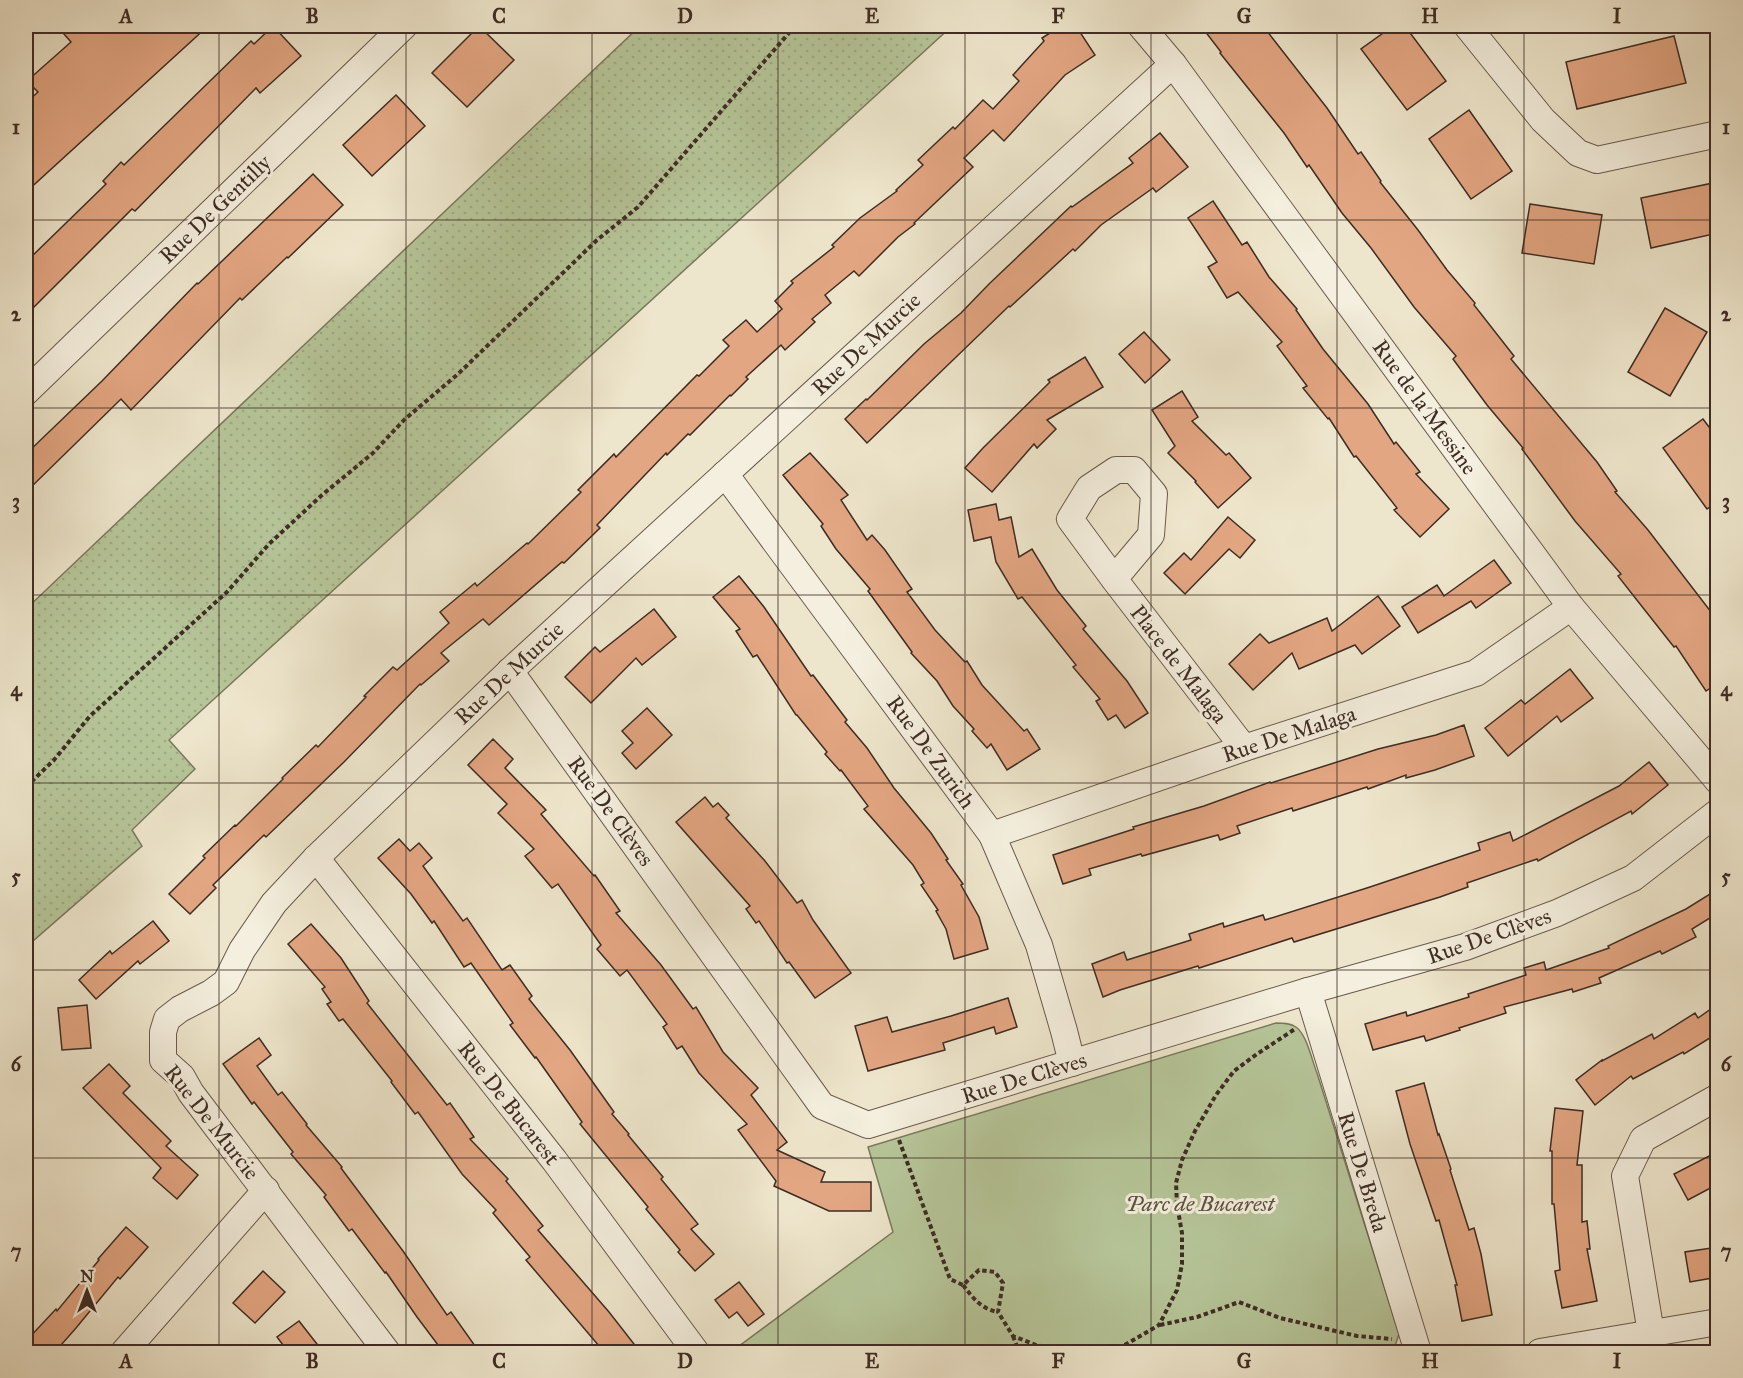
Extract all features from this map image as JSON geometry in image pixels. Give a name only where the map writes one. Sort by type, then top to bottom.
[{"type":"street","name":"Rue De Gentilly","points":[[26,392],[404,26]]},
{"type":"street","name":"Rue de la Messine","points":[[1141,26],[1173,64],[1571,607],[1718,781]]},
{"type":"street","points":[[1467,26],[1543,120],[1578,153],[1597,159],[1718,134]]},
{"type":"street","name":"Rue De Murcie","points":[[387,1353],[191,1093],[182,1077],[163,1060],[163,1032],[167,1019],[180,1008],[211,993],[226,982],[242,950],[274,903],[316,858],[510,671],[1173,64]]},
{"type":"street","name":"Rue De Zurich","points":[[726,474],[992,835],[1039,945],[1072,1063]]},
{"type":"street","name":"Place de Malaga","points":[[1114,579],[1244,748]]},
{"type":"street","name":"Rue De Malaga","points":[[992,835],[1244,748],[1476,673],[1571,607]]},
{"type":"street","name":"Rue De Clèves","points":[[510,671],[822,1106],[868,1125],[1308,991],[1465,947],[1557,913],[1634,878],[1718,812]]},
{"type":"street","name":"Rue De Bucarest","points":[[316,858],[554,1160],[696,1353]]},
{"type":"street","name":"Rue De Breda","points":[[1308,991],[1417,1347]]},
{"type":"street","points":[[1651,1333],[1625,1176],[1642,1139],[1718,1097]]},
{"type":"street","points":[[124,1353],[266,1190]]},
{"type":"street","points":[[1540,1353],[1718,1322]]},
{"type":"path","points":[[26,787],[54,760],[90,716],[227,592],[269,544],[322,495],[373,453],[404,420],[458,374],[597,240],[638,207],[795,26]]},
{"type":"path","points":[[1159,1325],[1177,1290],[1182,1264],[1182,1233],[1176,1183],[1182,1160],[1195,1131],[1216,1095],[1234,1071],[1297,1028],[1317,1018]]},
{"type":"path","points":[[892,1119],[950,1279],[963,1285],[976,1303],[989,1311],[998,1312]]},
{"type":"path","points":[[963,1285],[979,1270],[995,1272],[1003,1282],[998,1312],[1013,1336],[1019,1353]]},
{"type":"path","points":[[1096,1353],[1118,1349],[1159,1325],[1197,1317],[1239,1302],[1291,1321],[1417,1347]]},
{"type":"path","points":[[1013,1336],[1066,1353]]},
{"type":"green space","points":[[640,26],[952,26],[169,740],[195,769],[132,830],[142,846],[26,947],[26,609]]},
{"type":"green space","name":"Parc de Bucarest","points":[[1276,1023],[1296,1027],[1309,1048],[1399,1334],[1390,1352],[731,1352],[893,1232],[868,1147]]},
{"type":"building","points":[[73,26],[208,26],[26,192],[26,103],[38,92],[27,81],[71,42],[64,34]]},
{"type":"building","points":[[273,26],[301,56],[260,93],[256,88],[135,211],[132,209],[26,315],[26,262],[106,184],[103,181],[121,162],[124,165],[251,41],[254,44]]},
{"type":"building","points":[[479,26],[514,60],[467,107],[432,73]]},
{"type":"building","points":[[1061,26],[1076,26],[1095,55],[1065,75],[1004,141],[993,130],[964,158],[973,167],[859,276],[854,271],[825,295],[831,303],[812,319],[815,322],[785,350],[781,345],[746,377],[748,379],[690,435],[688,434],[667,455],[666,453],[597,525],[600,528],[564,563],[562,562],[489,625],[483,619],[441,653],[449,661],[420,684],[344,762],[266,837],[264,835],[213,885],[216,888],[190,914],[169,894],[205,858],[203,856],[236,826],[282,778],[316,745],[318,747],[393,667],[397,670],[449,623],[440,612],[475,583],[477,586],[528,544],[581,492],[578,490],[614,454],[616,457],[729,346],[723,340],[746,320],[757,332],[782,309],[775,301],[793,283],[791,281],[834,247],[832,245],[860,218],[897,191],[923,165],[918,160],[953,127],[955,129],[983,100],[993,109],[1019,81],[1013,75],[1044,41],[1042,38]]},
{"type":"building","points":[[1201,26],[1263,26],[1327,108],[1358,154],[1361,152],[1380,182],[1475,303],[1474,305],[1514,356],[1511,359],[1597,462],[1617,491],[1615,492],[1648,530],[1718,621],[1718,683],[1706,691],[1676,646],[1674,647],[1618,576],[1621,574],[1575,521],[1523,448],[1487,405],[1453,359],[1456,356],[1414,307],[1342,213],[1309,165],[1307,167],[1284,133]]},
{"type":"building","points":[[1393,26],[1405,26],[1446,81],[1407,110],[1361,49]]},
{"type":"building","points":[[1674,36],[1686,83],[1577,109],[1566,62]]},
{"type":"building","points":[[396,95],[425,126],[372,176],[343,145]]},
{"type":"building","points":[[1469,110],[1512,171],[1471,199],[1429,139]]},
{"type":"building","points":[[1160,133],[1188,167],[1156,192],[1153,188],[1101,225],[1075,251],[1073,249],[1009,306],[867,443],[845,419],[924,344],[961,313],[1071,206],[1133,163],[1129,158]]},
{"type":"building","points":[[313,174],[343,205],[242,300],[240,298],[131,410],[121,399],[26,492],[26,454],[102,381],[197,283]]},
{"type":"building","points":[[1713,183],[1718,206],[1718,233],[1651,248],[1641,198]]},
{"type":"building","points":[[1213,201],[1242,245],[1247,242],[1269,277],[1297,309],[1323,349],[1368,404],[1394,444],[1396,442],[1420,472],[1416,474],[1449,509],[1420,537],[1394,510],[1397,508],[1356,456],[1354,457],[1329,418],[1303,388],[1307,386],[1277,346],[1282,342],[1238,292],[1227,298],[1208,267],[1217,262],[1188,218]]},
{"type":"building","points":[[1530,204],[1602,215],[1594,264],[1522,253]]},
{"type":"building","points":[[1665,308],[1707,332],[1670,396],[1628,372]]},
{"type":"building","points":[[1144,332],[1170,360],[1145,383],[1119,354]]},
{"type":"building","points":[[1085,357],[1103,387],[1047,420],[1056,429],[1037,448],[1034,444],[992,492],[965,468],[1050,382],[1048,380]]},
{"type":"building","points":[[1182,391],[1198,417],[1192,421],[1226,455],[1229,453],[1251,478],[1218,508],[1196,481],[1168,453],[1175,446],[1152,410]]},
{"type":"building","points":[[1703,419],[1718,439],[1718,501],[1707,509],[1663,448]]},
{"type":"building","points":[[810,453],[848,495],[841,500],[867,540],[872,535],[885,550],[912,589],[907,592],[935,630],[965,662],[967,661],[982,685],[1024,731],[1027,729],[1040,749],[1007,770],[991,744],[987,748],[972,731],[974,729],[953,706],[937,681],[911,653],[868,591],[870,589],[836,549],[821,526],[823,524],[783,475]]},
{"type":"building","points":[[996,504],[999,520],[1011,517],[1019,557],[1032,549],[1057,590],[1086,626],[1083,629],[1127,681],[1148,713],[1125,728],[1116,715],[1108,720],[1096,701],[1100,699],[1073,667],[1076,665],[1022,597],[1018,599],[996,562],[991,537],[974,541],[968,510]]},
{"type":"building","points":[[1228,517],[1255,540],[1240,558],[1229,549],[1185,594],[1164,573],[1184,553],[1191,560]]},
{"type":"building","points":[[1494,560],[1511,583],[1476,608],[1471,601],[1418,633],[1402,607],[1437,585],[1444,596]]},
{"type":"building","points":[[739,576],[764,607],[811,676],[813,675],[847,720],[845,722],[867,748],[894,788],[931,833],[963,884],[961,885],[979,917],[988,949],[954,959],[946,929],[936,911],[938,910],[921,885],[924,883],[913,865],[864,809],[868,806],[796,715],[757,655],[753,657],[736,631],[740,629],[713,597]]},
{"type":"building","points":[[1378,596],[1400,626],[1362,654],[1355,645],[1299,669],[1292,653],[1253,690],[1229,664],[1260,634],[1269,643],[1327,618],[1332,631]]},
{"type":"building","points":[[654,609],[676,637],[642,665],[636,658],[591,703],[565,677],[595,647],[600,652]]},
{"type":"building","points":[[1570,669],[1593,698],[1561,722],[1557,716],[1508,756],[1485,728],[1521,700],[1525,704]]},
{"type":"building","points":[[647,708],[672,735],[636,769],[622,753],[633,743],[622,731]]},
{"type":"building","points":[[1464,725],[1474,756],[1435,770],[1406,778],[1406,775],[1368,789],[1367,787],[1293,811],[1292,808],[1237,826],[1240,833],[1220,840],[1218,835],[1089,869],[1091,875],[1063,884],[1053,855],[1270,782]]},
{"type":"building","points":[[493,739],[513,759],[505,768],[546,810],[541,814],[595,875],[620,911],[616,913],[661,965],[693,1009],[696,1007],[723,1052],[758,1088],[751,1095],[787,1142],[777,1150],[825,1172],[821,1182],[871,1182],[871,1211],[829,1211],[774,1186],[776,1181],[738,1130],[747,1124],[699,1073],[682,1046],[677,1049],[663,1027],[667,1024],[627,970],[620,976],[597,949],[601,945],[558,884],[552,888],[525,856],[534,849],[498,813],[507,804],[468,765]]},
{"type":"building","points":[[1649,762],[1668,785],[1632,814],[1631,811],[1538,861],[1537,859],[1467,883],[1468,887],[1440,897],[1294,942],[1292,938],[1103,997],[1092,964],[1124,952],[1127,960],[1191,940],[1189,934],[1223,923],[1224,927],[1263,915],[1265,920],[1370,887],[1480,850],[1478,843],[1510,832],[1513,841],[1619,786]]},
{"type":"building","points":[[705,797],[713,807],[718,803],[729,815],[726,818],[765,861],[797,903],[802,900],[813,920],[851,973],[815,998],[789,962],[787,963],[759,921],[756,923],[746,909],[750,906],[676,822]]},
{"type":"building","points":[[399,839],[410,851],[419,843],[432,858],[423,866],[463,921],[467,918],[502,970],[510,965],[532,996],[529,999],[570,1050],[614,1112],[612,1114],[698,1224],[691,1229],[714,1254],[695,1271],[646,1209],[648,1207],[580,1124],[582,1122],[536,1057],[510,1025],[513,1023],[471,963],[464,967],[434,921],[432,923],[411,894],[378,858]]},
{"type":"building","points":[[1718,889],[1718,913],[1692,929],[1696,937],[1662,954],[1660,951],[1599,978],[1601,983],[1573,992],[1572,989],[1504,1007],[1506,1013],[1426,1041],[1424,1036],[1373,1050],[1365,1024],[1406,1012],[1407,1016],[1469,997],[1468,994],[1526,975],[1524,968],[1544,962],[1546,970],[1609,948],[1608,946],[1686,909]]},
{"type":"building","points":[[153,921],[169,941],[140,964],[138,961],[96,999],[79,980],[110,951],[112,954]]},
{"type":"building","points":[[311,924],[341,958],[369,1001],[367,1003],[447,1105],[450,1103],[474,1137],[470,1139],[508,1179],[506,1181],[543,1226],[538,1230],[641,1353],[605,1353],[526,1260],[530,1257],[493,1213],[496,1210],[462,1174],[418,1112],[415,1114],[343,1019],[339,1021],[327,1004],[331,1002],[322,989],[325,987],[288,944]]},
{"type":"building","points":[[1008,998],[1017,1027],[996,1034],[994,1027],[943,1043],[945,1050],[868,1071],[855,1026],[887,1017],[892,1032]]},
{"type":"building","points":[[1718,1004],[1718,1033],[1684,1054],[1683,1052],[1633,1079],[1631,1076],[1595,1105],[1576,1080],[1602,1060],[1652,1034],[1654,1039],[1695,1013],[1698,1018]]},
{"type":"building","points":[[87,1005],[91,1048],[62,1050],[58,1008]]},
{"type":"building","points":[[259,1038],[271,1055],[257,1066],[278,1095],[282,1092],[306,1125],[342,1167],[447,1315],[451,1312],[480,1353],[444,1353],[386,1272],[352,1229],[349,1231],[324,1197],[326,1195],[291,1154],[293,1152],[254,1102],[252,1104],[223,1064]]},
{"type":"building","points":[[109,1064],[130,1086],[123,1093],[171,1141],[166,1146],[198,1175],[177,1199],[153,1178],[161,1168],[83,1088]]},
{"type":"building","points":[[1424,1083],[1438,1135],[1451,1169],[1469,1230],[1474,1228],[1492,1315],[1462,1321],[1455,1285],[1457,1285],[1439,1220],[1436,1221],[1410,1144],[1396,1091]]},
{"type":"building","points":[[1555,1108],[1583,1111],[1577,1165],[1582,1165],[1582,1222],[1587,1221],[1590,1249],[1587,1249],[1597,1301],[1562,1308],[1555,1271],[1560,1270],[1554,1204],[1552,1204],[1552,1151],[1550,1151]]},
{"type":"building","points":[[1713,1154],[1718,1164],[1718,1184],[1688,1200],[1674,1174]]},
{"type":"building","points":[[126,1227],[148,1247],[120,1279],[118,1277],[54,1353],[41,1353],[27,1340],[56,1309],[57,1311]]},
{"type":"building","points":[[1718,1247],[1718,1277],[1690,1282],[1685,1252]]},
{"type":"building","points":[[263,1271],[285,1292],[255,1323],[233,1303]]},
{"type":"building","points":[[739,1282],[764,1314],[748,1326],[737,1312],[729,1318],[715,1300]]},
{"type":"building","points":[[299,1321],[324,1353],[289,1353],[277,1337]]}]
